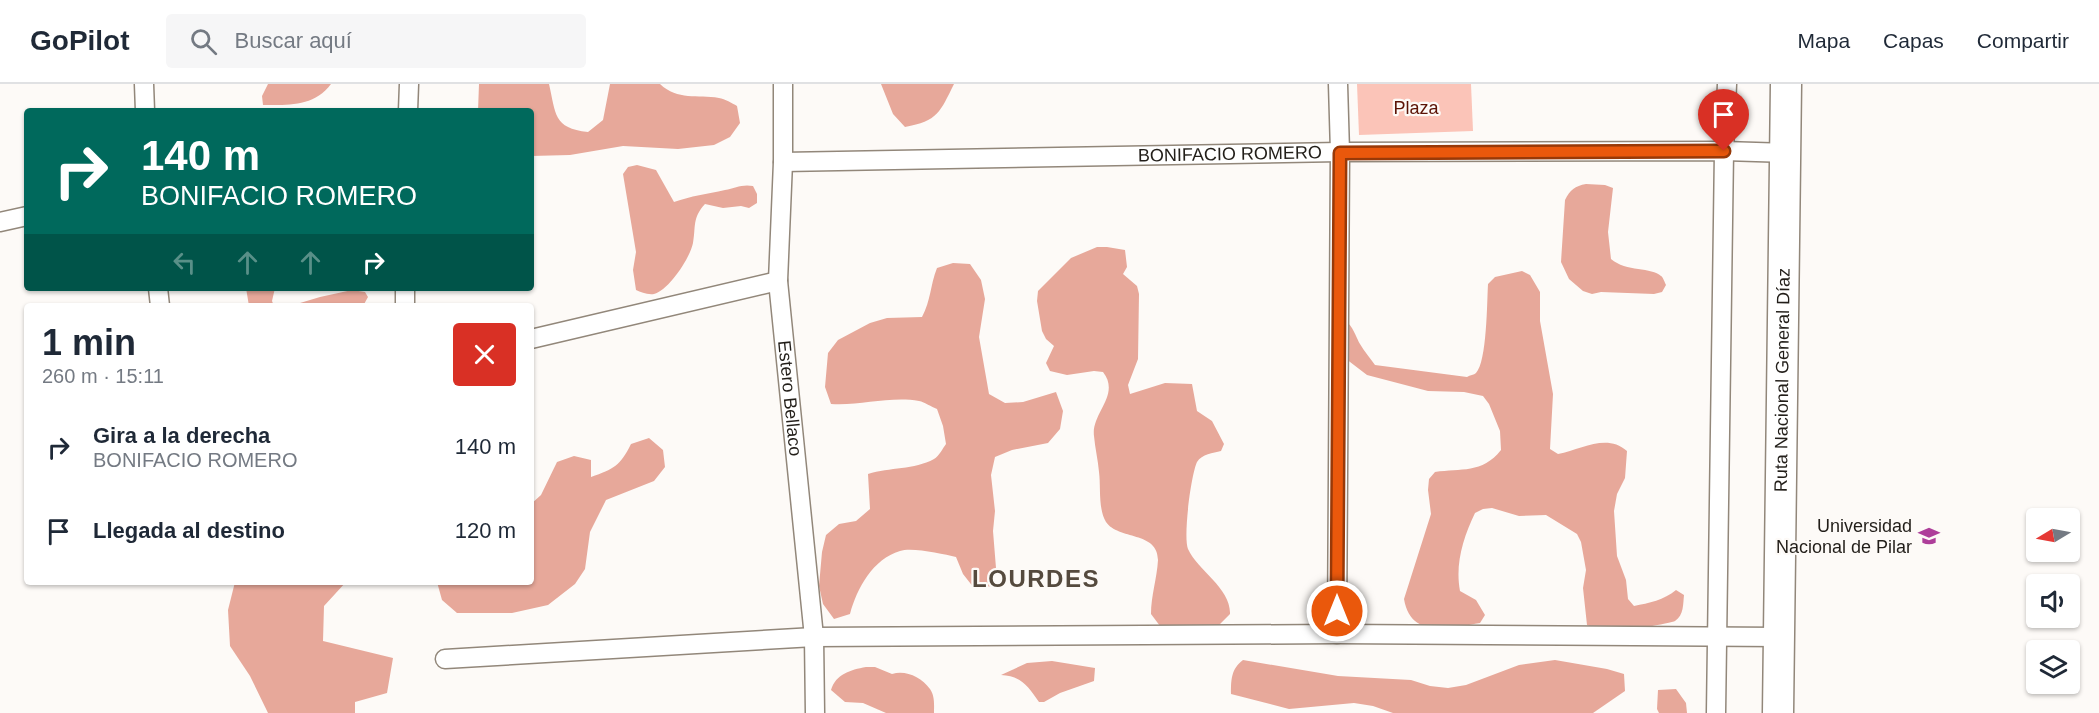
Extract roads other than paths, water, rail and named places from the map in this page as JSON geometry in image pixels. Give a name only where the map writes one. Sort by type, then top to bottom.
[{"type":"highway","name":"Ruta Nacional General Díaz","points":[[1778,713],[1786,84]]},
{"type":"street","points":[[144,84],[145,108]]},
{"type":"street","points":[[408,108],[409,84]]},
{"type":"street","name":"Estero Bellaco","points":[[783,84],[783,162],[778,281],[814,637],[815,713]]},
{"type":"street","points":[[1337,634],[1340,153],[1338,84]]},
{"type":"street","points":[[1716,713],[1724,151],[1727,84]]},
{"type":"street","name":"BONIFACIO ROMERO","points":[[783,162],[1340,153],[1724,151],[1784,153]]},
{"type":"street","points":[[0,222],[24,217]]},
{"type":"street","points":[[534,338],[778,281]]},
{"type":"street","points":[[445,659],[814,637],[1337,634],[1780,637]]},
{"type":"place","name":"Universidad Nacional de Pilar","points":[[1929,536]]},
{"type":"district","name":"LOURDES","points":[[1036,579]]},
{"type":"park label","name":"Plaza","points":[[1416,108]]}]
